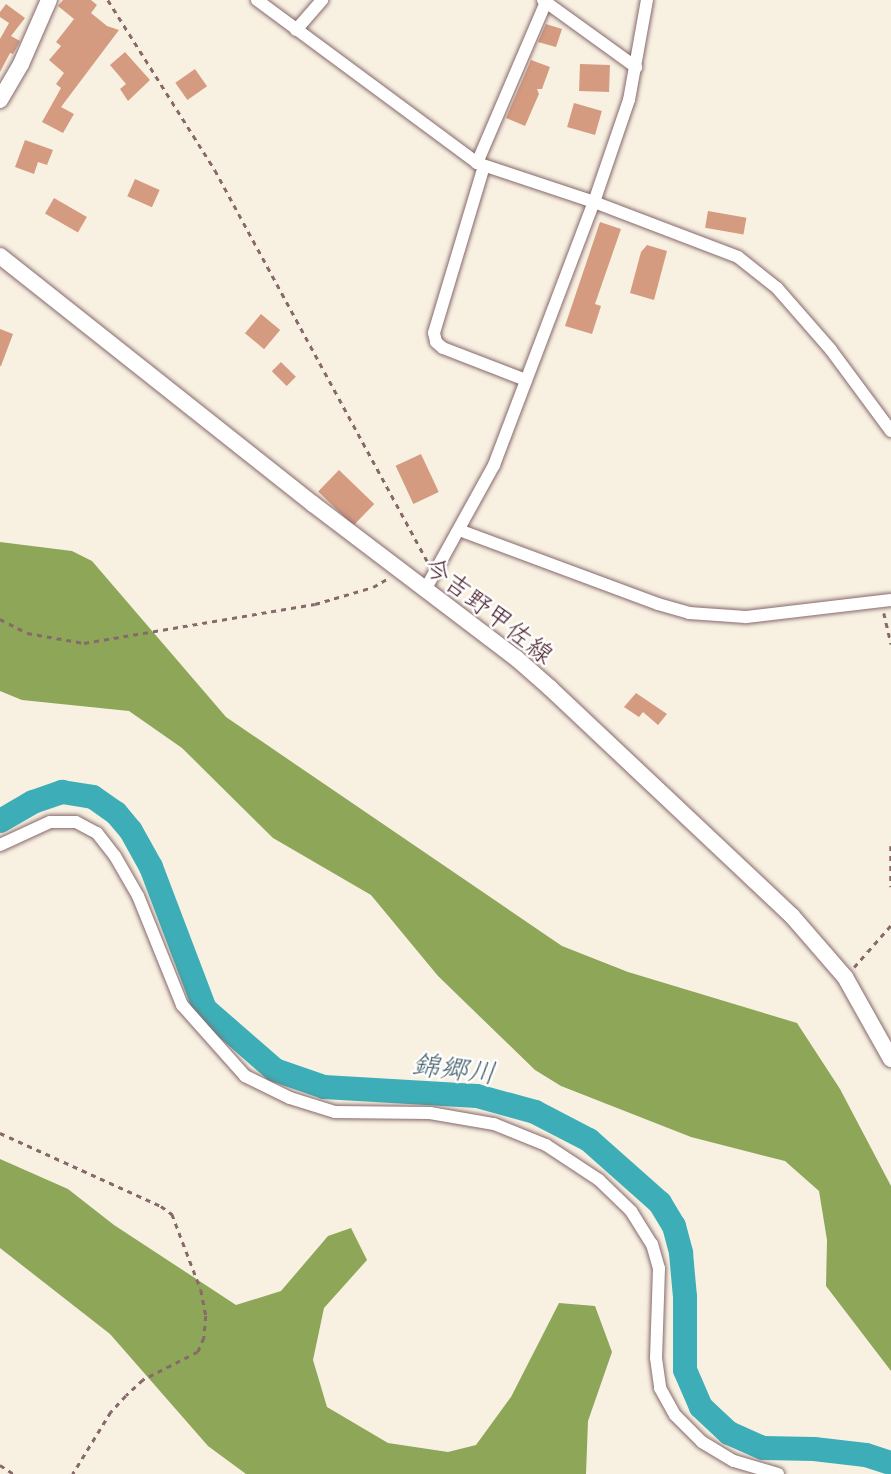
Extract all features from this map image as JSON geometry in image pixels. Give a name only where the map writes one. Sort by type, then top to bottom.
[{"type":"main road","points":[[0,100],[21,64],[49,0]]},
{"type":"main road","name":"今吉野甲佐線","points":[[0,256],[400,571],[516,658],[550,688],[792,916],[845,977],[891,1059]]},
{"type":"street","points":[[257,0],[385,92],[480,165],[594,202],[738,257],[777,288],[831,350],[891,431]]},
{"type":"street","points":[[296,30],[322,0]]},
{"type":"street","points":[[425,590],[494,465],[594,202],[629,100],[647,0]]},
{"type":"street","points":[[526,380],[443,348],[436,342],[434,333],[480,165],[545,1],[635,67]]},
{"type":"street","points":[[459,530],[646,600],[689,612],[746,617],[886,601]]},
{"type":"street","points":[[0,845],[50,822],[76,822],[97,833],[115,856],[138,896],[182,1005],[245,1076],[290,1098],[335,1112],[430,1113],[494,1124],[546,1145],[598,1180],[631,1211],[652,1244],[659,1268],[656,1358],[660,1388],[675,1415],[702,1442],[734,1461],[778,1474]]},
{"type":"path","points":[[108,0],[215,170],[433,574]]},
{"type":"path","points":[[0,619],[27,633],[84,643],[315,604],[373,587],[400,571]]},
{"type":"path","points":[[886,601],[891,644]]},
{"type":"path","points":[[891,846],[891,887]]},
{"type":"path","points":[[845,977],[891,925]]},
{"type":"path","points":[[0,1133],[172,1214],[179,1225],[204,1303],[204,1338],[198,1352],[143,1380],[125,1396],[111,1412],[74,1474]]},
{"type":"path","points":[[0,1465],[14,1474]]},
{"type":"green space","points":[[0,542],[72,551],[92,561],[226,717],[562,946],[628,972],[797,1023],[840,1089],[891,1186],[891,1371],[826,1286],[827,1240],[819,1191],[785,1161],[691,1137],[561,1086],[535,1070],[438,976],[371,895],[273,838],[182,748],[129,711],[22,700],[0,691]]},
{"type":"green space","points":[[0,1159],[68,1189],[114,1225],[236,1305],[281,1291],[328,1236],[351,1228],[367,1260],[324,1308],[313,1360],[327,1407],[388,1443],[448,1452],[476,1445],[511,1397],[559,1303],[595,1306],[612,1352],[588,1421],[586,1474],[246,1474],[208,1446],[110,1334],[0,1248]]},
{"type":"building","points":[[63,0],[91,0],[97,5],[91,13],[107,26],[119,30],[61,107],[74,114],[63,133],[42,122],[61,88],[56,84],[64,73],[49,60],[61,46],[56,42],[74,19],[58,6]]},
{"type":"building","points":[[6,4],[25,18],[11,36],[20,41],[0,72],[0,39],[9,23],[0,17],[0,12]]},
{"type":"building","points":[[546,24],[562,29],[556,47],[538,42]]},
{"type":"building","points":[[125,52],[150,80],[128,101],[120,89],[126,84],[110,65]]},
{"type":"building","points":[[531,60],[550,67],[542,89],[537,89],[539,94],[525,126],[506,118]]},
{"type":"building","points":[[580,64],[610,65],[609,92],[579,91]]},
{"type":"building","points":[[195,69],[207,86],[187,100],[175,83]]},
{"type":"building","points":[[574,103],[602,111],[595,135],[567,127]]},
{"type":"building","points":[[25,140],[53,150],[47,165],[38,162],[34,174],[15,167]]},
{"type":"building","points":[[135,179],[160,190],[152,207],[127,196]]},
{"type":"building","points":[[54,198],[87,217],[78,233],[45,214]]},
{"type":"building","points":[[708,211],[746,218],[743,235],[705,228]]},
{"type":"building","points":[[600,222],[621,229],[595,304],[601,306],[592,334],[565,326]]},
{"type":"building","points":[[647,245],[667,251],[654,300],[630,293],[641,252]]},
{"type":"building","points":[[261,314],[280,330],[264,349],[245,333]]},
{"type":"building","points":[[0,329],[13,334],[1,366],[0,366]]},
{"type":"building","points":[[281,362],[296,377],[287,386],[272,371]]},
{"type":"building","points":[[421,454],[439,492],[413,504],[396,466]]},
{"type":"building","points":[[339,470],[374,504],[353,526],[318,492]]},
{"type":"building","points":[[636,693],[667,714],[658,725],[643,712],[639,717],[624,707]]},
{"type":"waterway","name":"錦郷川","points":[[0,821],[33,802],[62,792],[93,797],[116,813],[131,831],[151,867],[205,1009],[275,1070],[324,1087],[477,1096],[535,1112],[589,1140],[660,1203],[674,1226],[681,1253],[685,1297],[685,1370],[701,1407],[729,1433],[763,1448],[814,1449],[866,1455],[891,1463]]}]
